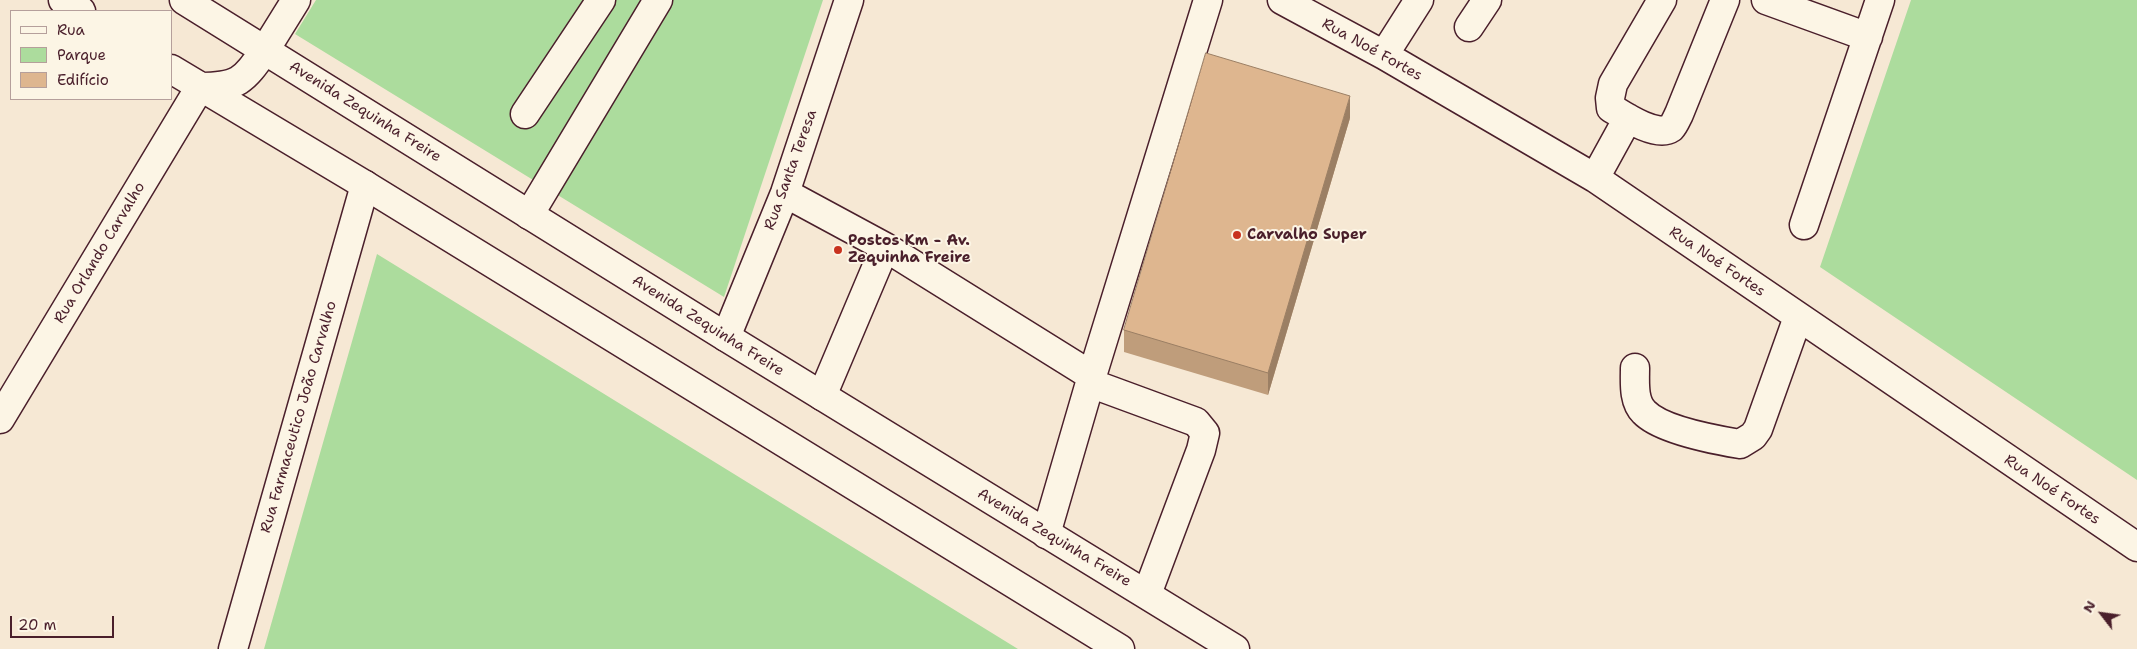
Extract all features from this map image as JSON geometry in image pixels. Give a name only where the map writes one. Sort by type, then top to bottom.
[{"type":"street","points":[[63,0],[78,10]]},
{"type":"street","name":"Avenida Zequinha Freire","points":[[184,0],[726,338],[1235,649]]},
{"type":"street","points":[[200,87],[225,87],[236,83],[244,77],[265,50],[296,0]]},
{"type":"street","points":[[525,114],[601,0]]},
{"type":"street","points":[[529,215],[658,0]]},
{"type":"street","name":"Rua Santa Teresa","points":[[726,338],[785,193],[849,0]]},
{"type":"street","points":[[1046,534],[1091,379],[1208,0]]},
{"type":"street","name":"Rua Noé Fortes","points":[[1282,0],[1384,55],[1595,178],[2137,547]]},
{"type":"street","points":[[1384,55],[1419,0]]},
{"type":"street","points":[[1469,27],[1487,0]]},
{"type":"street","points":[[1662,0],[1613,84],[1610,98],[1611,108],[1652,130],[1664,131],[1672,127],[1725,0]]},
{"type":"street","points":[[1766,0],[1868,37]]},
{"type":"street","points":[[1804,225],[1880,0]]},
{"type":"street","points":[[172,70],[365,185],[1120,649]]},
{"type":"street","name":"Rua Orlando Carvalho","points":[[0,419],[200,87]]},
{"type":"street","points":[[1595,178],[1628,118]]},
{"type":"street","name":"Rua Farmaceutico João Carvalho","points":[[233,649],[365,185]]},
{"type":"street","points":[[785,193],[884,247],[1091,379],[1196,422],[1205,433],[1201,450],[1147,594]]},
{"type":"street","points":[[822,396],[884,247]]},
{"type":"street","points":[[1635,368],[1635,392],[1644,412],[1658,422],[1677,429],[1712,440],[1740,444],[1753,436],[1758,429],[1798,317]]},
{"type":"green space","points":[[316,0],[823,0],[724,297],[295,34]]},
{"type":"green space","points":[[1911,0],[2137,0],[2137,480],[1820,267]]},
{"type":"green space","points":[[377,254],[1018,649],[264,649]]},
{"type":"building","name":"Carvalho Super","points":[[1206,53],[1350,96],[1268,373],[1124,330]]},
{"type":"place","name":"Carvalho Super","points":[[1237,235]]},
{"type":"place","name":"Postos Km - Av. Zequinha Freire","points":[[838,250]]}]
